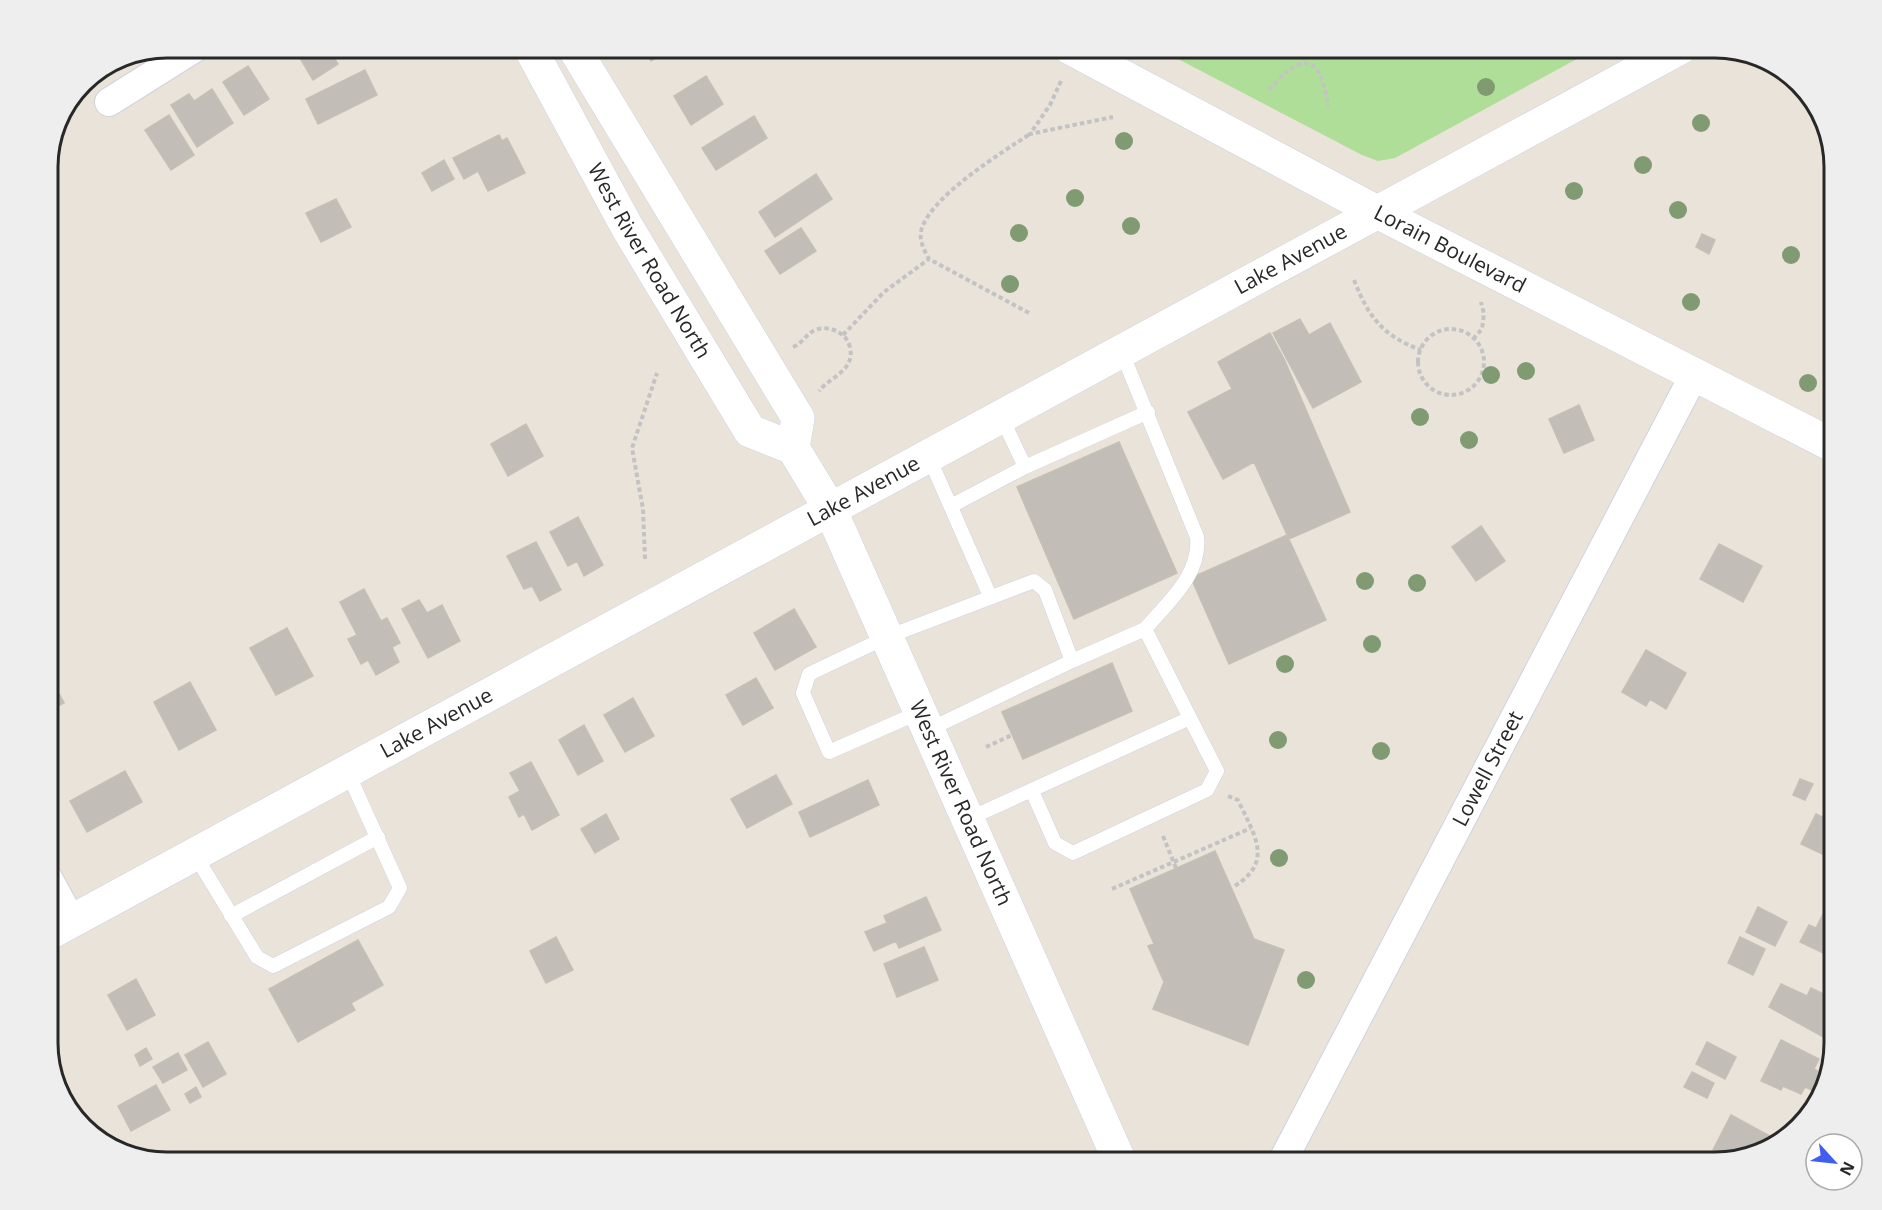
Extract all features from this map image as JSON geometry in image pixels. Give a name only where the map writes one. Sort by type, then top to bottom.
[{"type":"street","name":"Lorain Boulevard","points":[[1089,58],[1377,212],[1824,441]]},
{"type":"street","name":"Lake Avenue","points":[[60,928],[1661,58]]},
{"type":"street","points":[[109,102],[177,59]]},
{"type":"street","name":"West River Road North","points":[[536,59],[627,228],[750,431],[793,448],[830,509],[1116,1152]]},
{"type":"street","name":"West River Road North","points":[[580,59],[798,418],[793,448]]},
{"type":"street","name":"Lowell Street","points":[[1287,1152],[1694,375]]},
{"type":"lane","points":[[1072,661],[1045,590],[1034,581],[887,637],[809,674],[803,693],[829,752],[924,721],[1072,661],[1145,629],[1188,579],[1199,554],[1197,537],[1121,350]]},
{"type":"lane","points":[[951,507],[1025,467],[1148,412]]},
{"type":"lane","points":[[1001,416],[1025,467]]},
{"type":"lane","points":[[928,455],[990,596]]},
{"type":"lane","points":[[1032,791],[1055,843],[1073,853],[1207,790],[1217,771],[1145,629]]},
{"type":"lane","points":[[968,819],[1190,717]]},
{"type":"lane","points":[[195,855],[256,957],[273,966],[389,907],[400,888],[347,771]]},
{"type":"lane","points":[[231,916],[378,837]]},
{"type":"path","points":[[1269,90],[1293,65],[1304,62],[1313,66],[1325,84],[1328,107]]},
{"type":"path","points":[[1030,134],[1050,105],[1061,81]]},
{"type":"path","points":[[1029,313],[929,259],[923,249],[921,229],[938,205],[985,163],[1030,134],[1113,117]]},
{"type":"path","points":[[843,335],[884,292],[929,259]]},
{"type":"path","points":[[1354,280],[1367,309],[1379,325],[1390,336],[1421,350]]},
{"type":"path","points":[[787,348],[802,343],[816,329],[832,329],[843,335],[850,348],[848,365],[825,384],[817,394]]},
{"type":"path","points":[[1460,331],[1477,343],[1484,363],[1481,374],[1476,383],[1458,395],[1437,392],[1421,377],[1418,367],[1421,350],[1429,338],[1438,332],[1460,331]]},
{"type":"path","points":[[645,559],[643,508],[632,448],[657,373]]},
{"type":"path","points":[[986,747],[1012,735]]},
{"type":"path","points":[[1233,887],[1247,879],[1255,868],[1259,855],[1257,842],[1238,800]]},
{"type":"path","points":[[1112,889],[1173,860],[1251,828]]},
{"type":"path","points":[[1173,860],[1176,868]]},
{"type":"green space","points":[[1177,58],[1578,58],[1395,158],[1378,161],[1362,155]]},
{"type":"building","points":[[300,59],[335,59],[338,64],[313,80]]},
{"type":"building","points":[[248,66],[269,99],[244,115],[223,82]]},
{"type":"building","points":[[365,70],[377,95],[318,124],[306,99]]},
{"type":"building","points":[[706,76],[723,104],[691,125],[674,96]]},
{"type":"building","points":[[212,89],[233,123],[197,147],[171,105],[189,94],[194,101]]},
{"type":"building","points":[[169,115],[194,155],[171,170],[145,130]]},
{"type":"building","points":[[754,116],[767,138],[716,170],[702,148]]},
{"type":"building","points":[[499,135],[502,141],[507,138],[525,173],[488,191],[478,171],[464,179],[453,158]]},
{"type":"building","points":[[444,160],[454,179],[432,191],[422,173]]},
{"type":"building","points":[[816,174],[832,199],[775,237],[759,212]]},
{"type":"building","points":[[336,199],[351,227],[321,242],[306,213]]},
{"type":"building","points":[[801,228],[816,251],[780,274],[765,251]]},
{"type":"building","points":[[1702,234],[1715,240],[1709,254],[1696,247]]},
{"type":"building","points":[[1300,319],[1309,335],[1330,323],[1361,382],[1313,408],[1273,333]]},
{"type":"building","points":[[1270,333],[1285,361],[1350,512],[1289,539],[1254,462],[1223,479],[1188,412],[1232,389],[1218,362]]},
{"type":"building","points":[[1579,405],[1594,440],[1564,453],[1549,419]]},
{"type":"building","points":[[526,424],[543,456],[508,476],[491,444]]},
{"type":"building","points":[[1119,442],[1177,573],[1074,619],[1017,487]]},
{"type":"building","points":[[578,517],[603,565],[584,576],[577,561],[568,566],[550,532]]},
{"type":"building","points":[[1481,526],[1505,561],[1476,581],[1452,547]]},
{"type":"building","points":[[1287,535],[1326,620],[1229,664],[1191,578]]},
{"type":"building","points":[[536,542],[561,590],[540,601],[532,586],[524,589],[507,556]]},
{"type":"building","points":[[1719,544],[1762,566],[1743,602],[1700,579]]},
{"type":"building","points":[[364,589],[381,621],[387,618],[400,643],[392,647],[399,662],[376,675],[368,660],[361,664],[348,639],[357,635],[340,602]]},
{"type":"building","points":[[419,600],[427,613],[442,605],[460,641],[428,658],[402,609]]},
{"type":"building","points":[[794,609],[816,647],[775,670],[754,633]]},
{"type":"building","points":[[287,628],[313,676],[276,695],[250,648]]},
{"type":"building","points":[[1646,650],[1686,673],[1666,709],[1650,699],[1646,706],[1622,692]]},
{"type":"building","points":[[1112,663],[1132,711],[1023,759],[1002,712]]},
{"type":"building","points":[[756,678],[773,708],[743,725],[726,695]]},
{"type":"building","points":[[190,682],[216,730],[179,750],[154,702]]},
{"type":"building","points":[[59,694],[64,703],[59,706]]},
{"type":"building","points":[[633,698],[654,736],[625,752],[604,715]]},
{"type":"building","points":[[584,725],[603,761],[578,775],[559,740]]},
{"type":"building","points":[[531,762],[559,815],[532,830],[524,814],[519,817],[509,797],[520,791],[510,773]]},
{"type":"building","points":[[125,771],[142,802],[87,832],[70,801]]},
{"type":"building","points":[[776,775],[792,804],[747,828],[731,799]]},
{"type":"building","points":[[1800,779],[1813,784],[1805,800],[1793,795]]},
{"type":"building","points":[[868,780],[879,805],[810,837],[799,812]]},
{"type":"building","points":[[606,814],[619,839],[595,853],[581,829]]},
{"type":"building","points":[[1816,814],[1824,818],[1824,855],[1801,844]]},
{"type":"building","points":[[1215,851],[1254,939],[1284,950],[1248,1045],[1153,1009],[1164,982],[1148,946],[1154,944],[1130,889]]},
{"type":"building","points":[[926,897],[941,930],[899,948],[896,941],[874,951],[865,932],[887,923],[884,916]]},
{"type":"building","points":[[1758,907],[1787,922],[1775,946],[1746,932]]},
{"type":"building","points":[[1824,912],[1824,953],[1800,942],[1809,925],[1816,928]]},
{"type":"building","points":[[556,937],[573,970],[546,983],[530,951]]},
{"type":"building","points":[[1740,937],[1765,949],[1753,975],[1728,963]]},
{"type":"building","points":[[358,940],[383,985],[351,1003],[355,1010],[298,1042],[269,989]]},
{"type":"building","points":[[924,947],[938,980],[897,997],[884,964]]},
{"type":"building","points":[[136,979],[155,1015],[127,1030],[108,995]]},
{"type":"building","points":[[1781,984],[1807,996],[1811,988],[1824,994],[1824,1037],[1769,1007]]},
{"type":"building","points":[[1781,1040],[1819,1059],[1814,1069],[1819,1072],[1812,1090],[1805,1087],[1801,1094],[1783,1086],[1781,1090],[1761,1081]]},
{"type":"building","points":[[208,1042],[226,1074],[203,1087],[185,1055]]},
{"type":"building","points":[[1707,1042],[1736,1057],[1725,1079],[1696,1064]]},
{"type":"building","points":[[146,1048],[152,1059],[140,1066],[135,1055]]},
{"type":"building","points":[[178,1053],[187,1070],[163,1083],[153,1067]]},
{"type":"building","points":[[1692,1072],[1714,1083],[1707,1098],[1684,1087]]},
{"type":"building","points":[[156,1085],[170,1110],[131,1131],[118,1106]]},
{"type":"building","points":[[196,1087],[201,1097],[190,1103],[185,1094]]},
{"type":"building","points":[[1731,1115],[1770,1136],[1742,1148],[1717,1152],[1713,1150]]}]
